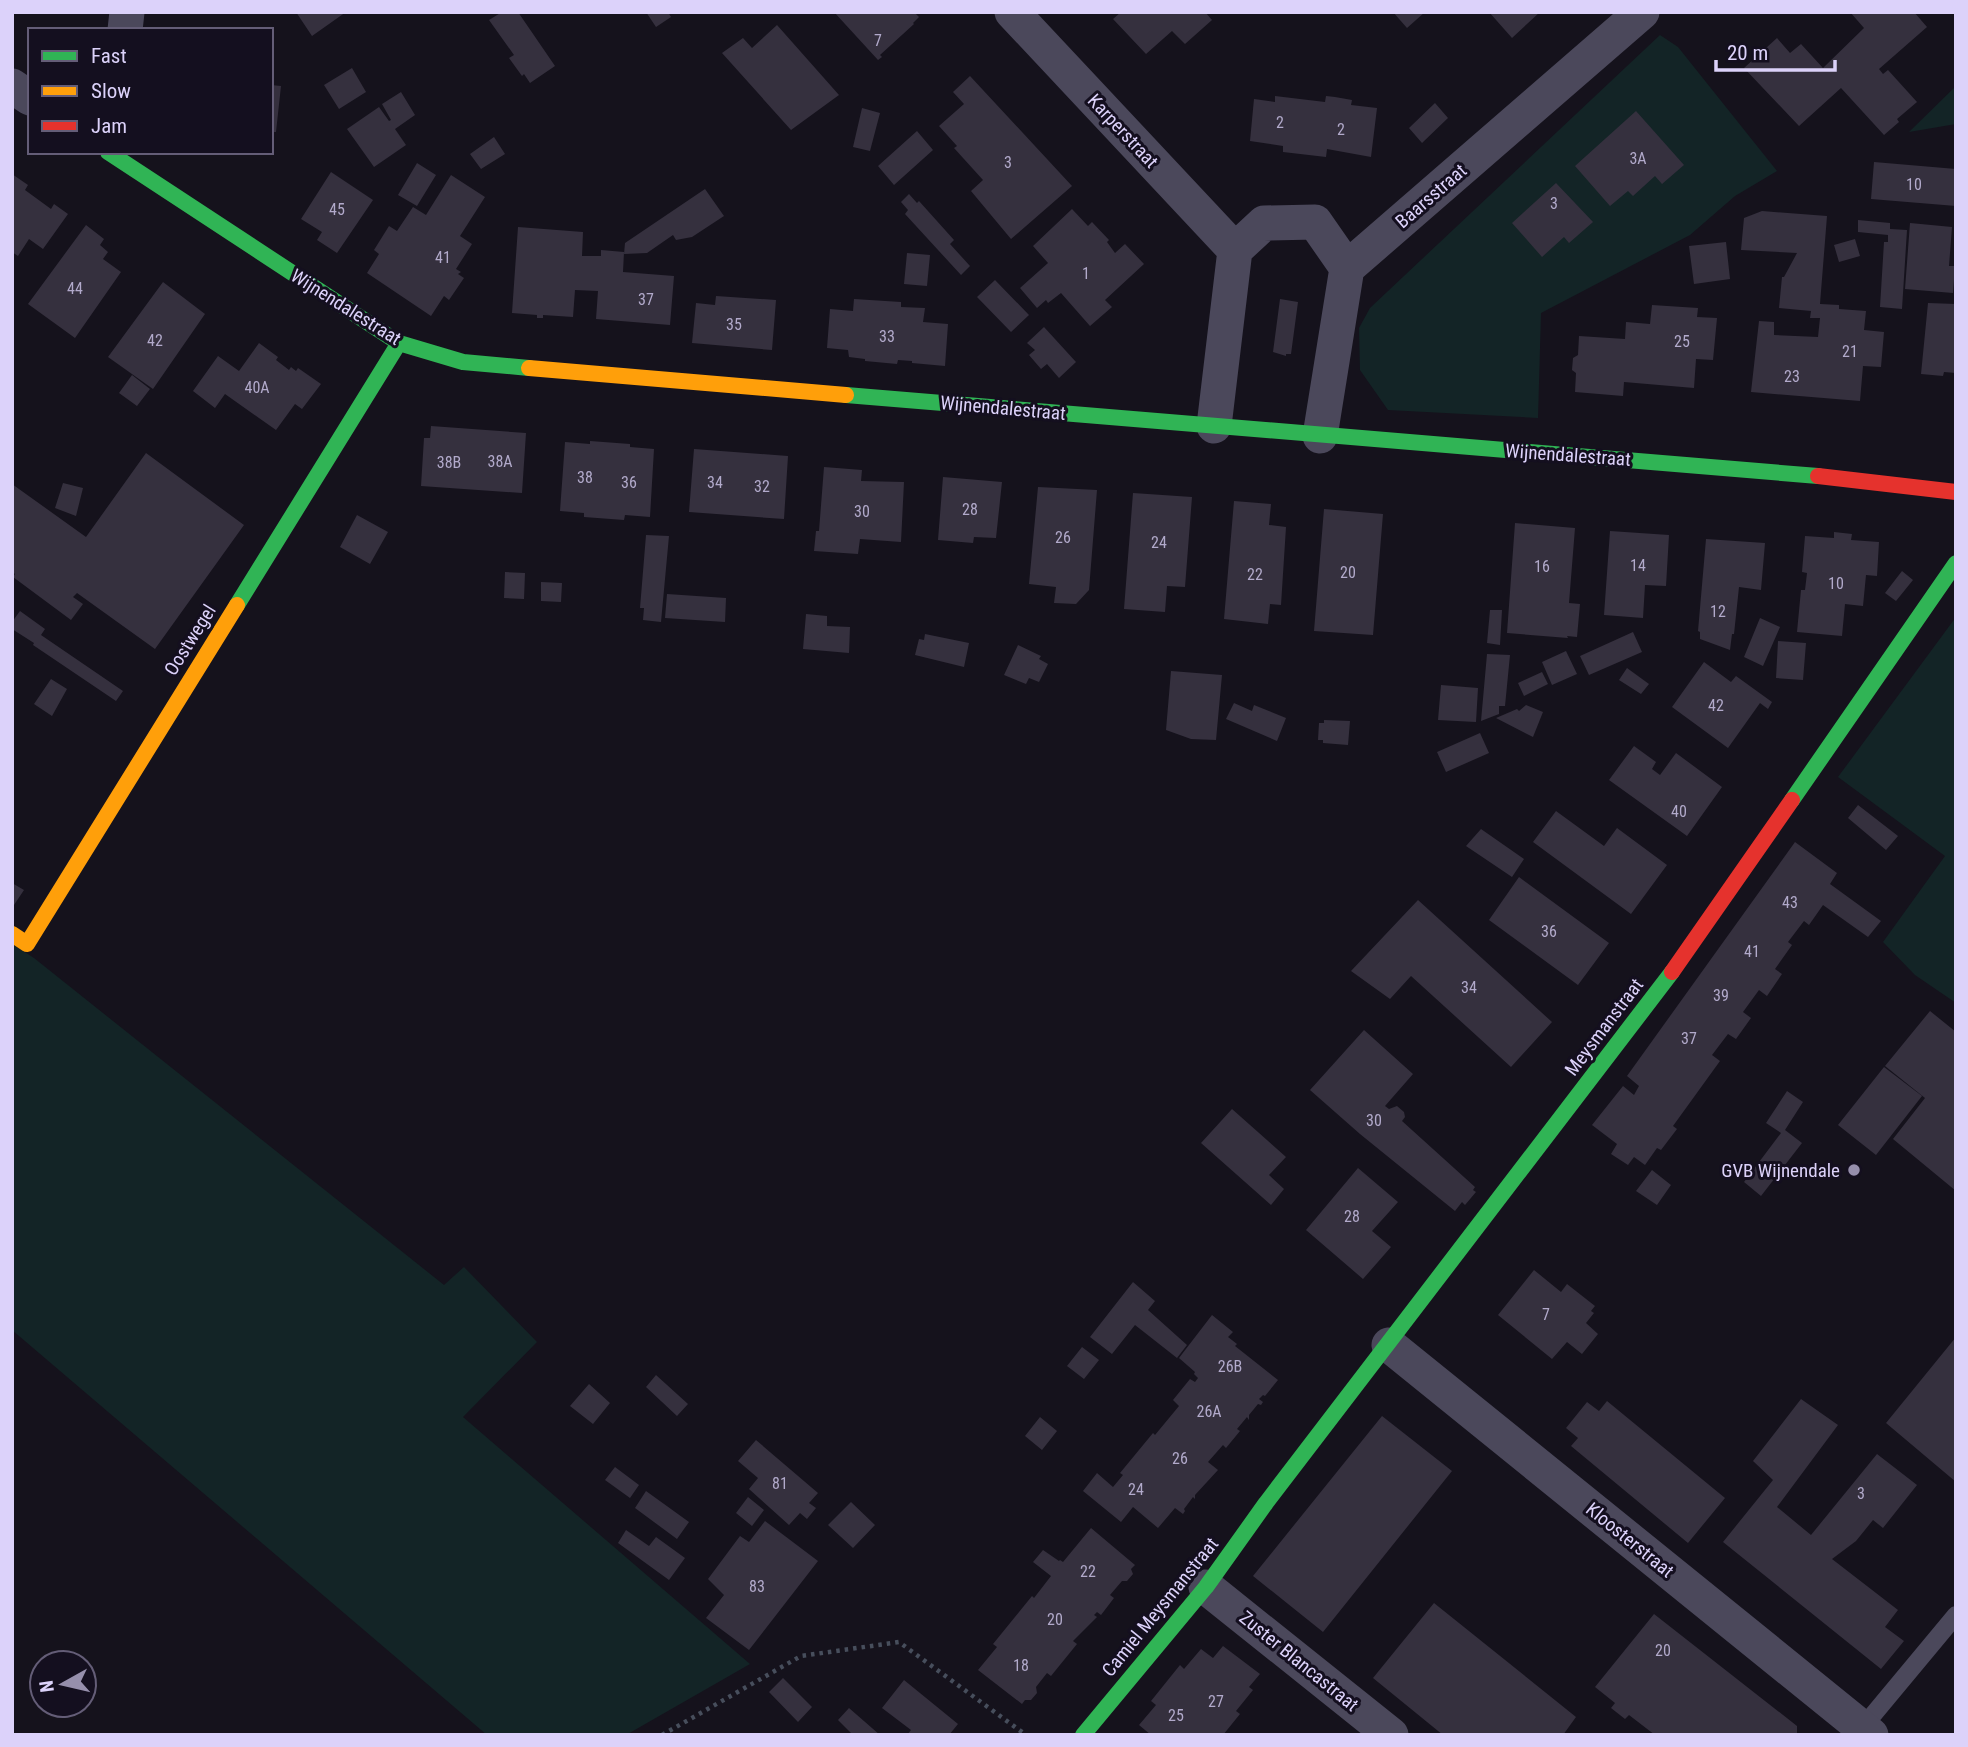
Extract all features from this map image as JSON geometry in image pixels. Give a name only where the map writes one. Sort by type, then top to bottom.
[{"type":"street","name":"Karperstraat","points":[[1012,12],[1235,250]]},
{"type":"street","name":"Baarsstraat","points":[[1347,268],[1642,12]]},
{"type":"street","points":[[12,86],[28,98]]},
{"type":"street","name":"Wijnendalestraat","points":[[111,154],[399,343],[463,362],[1320,436],[1762,470],[1956,492]]},
{"type":"street","points":[[1214,426],[1235,250],[1264,223],[1315,222],[1347,268],[1320,436]]},
{"type":"street","name":"Oostwegel","points":[[12,934],[27,944],[399,343]]},
{"type":"street","name":"Meysmanstraat","points":[[1266,1503],[1666,981],[1956,563]]},
{"type":"street","name":"Kloosterstraat","points":[[1388,1345],[1853,1728]]},
{"type":"street","name":"Camiel Meysmanstraat","points":[[1083,1735],[1206,1587],[1266,1503]]},
{"type":"street","name":"Zuster Blancastraat","points":[[1206,1587],[1391,1735]]},
{"type":"lane","points":[[1853,1728],[1956,1615]]},
{"type":"path","points":[[662,1735],[801,1656],[899,1642],[1026,1735]]},
{"type":"shaded area","points":[[1660,35],[1678,47],[1777,171],[1735,196],[1690,235],[1541,313],[1538,418],[1388,410],[1360,370],[1359,328],[1370,308]]},
{"type":"shaded area","points":[[1956,86],[1956,124],[1909,132]]},
{"type":"shaded area","points":[[1956,617],[1956,1003],[1915,975],[1883,942],[1945,856],[1838,777]]},
{"type":"shaded area","points":[[12,944],[34,958],[444,1285],[464,1267],[537,1342],[463,1417],[750,1664],[626,1735],[487,1735],[12,1330]]},
{"type":"building","points":[[296,12],[346,12],[312,36]]},
{"type":"building","points":[[502,12],[518,12],[555,66],[530,83],[509,58],[514,55],[489,20]]},
{"type":"building","points":[[646,12],[668,12],[671,17],[656,27]]},
{"type":"building","points":[[834,12],[914,12],[919,17],[878,60]]},
{"type":"building","points":[[1121,12],[1205,12],[1212,20],[1185,44],[1172,31],[1146,54],[1113,19]]},
{"type":"building","points":[[1393,12],[1425,12],[1407,28]]},
{"type":"building","points":[[1489,12],[1540,12],[1512,38]]},
{"type":"building","points":[[1850,12],[1914,12],[1927,27],[1879,69],[1883,74],[1888,70],[1917,102],[1897,119],[1899,122],[1884,135],[1841,88],[1799,126],[1744,68],[1777,38],[1790,53],[1801,44],[1823,68],[1864,28]]},
{"type":"building","points":[[777,25],[839,95],[791,130],[722,53],[743,38],[752,48]]},
{"type":"building","points":[[352,68],[366,92],[339,109],[324,85]]},
{"type":"building","points":[[970,76],[1072,186],[1011,239],[971,191],[983,180],[954,148],[957,146],[939,126],[964,104],[953,92]]},
{"type":"building","points":[[273,85],[281,86],[276,132],[273,132]]},
{"type":"building","points":[[401,92],[415,115],[395,129],[406,145],[374,167],[347,129],[379,107],[389,121],[391,120],[382,104]]},
{"type":"building","points":[[1275,96],[1325,102],[1326,96],[1335,97],[1352,100],[1351,105],[1377,108],[1371,157],[1327,149],[1326,157],[1283,152],[1283,146],[1250,141],[1254,99],[1275,102]]},
{"type":"building","points":[[1435,103],[1448,118],[1422,143],[1409,128]]},
{"type":"building","points":[[862,108],[880,113],[870,151],[853,147]]},
{"type":"building","points":[[1636,111],[1684,165],[1662,184],[1655,176],[1633,196],[1628,191],[1610,206],[1575,166]]},
{"type":"building","points":[[917,131],[933,150],[894,185],[878,166]]},
{"type":"building","points":[[494,137],[505,154],[481,169],[470,154]]},
{"type":"building","points":[[1874,162],[1956,169],[1956,206],[1871,199]]},
{"type":"building","points":[[417,163],[436,175],[417,206],[398,195]]},
{"type":"building","points":[[331,172],[373,200],[337,253],[317,240],[322,232],[301,219]]},
{"type":"building","points":[[12,174],[28,185],[25,190],[51,209],[54,204],[68,214],[43,249],[29,239],[18,256],[12,252]]},
{"type":"building","points":[[451,175],[485,197],[460,236],[472,244],[456,269],[464,278],[449,300],[444,296],[431,316],[367,273],[379,254],[374,250],[389,226],[397,231],[413,207],[426,215]]},
{"type":"building","points":[[1556,183],[1593,222],[1569,243],[1564,237],[1542,257],[1512,223]]},
{"type":"building","points":[[705,189],[724,216],[692,237],[676,240],[673,235],[647,253],[624,254],[625,243]]},
{"type":"building","points":[[909,194],[917,203],[919,201],[954,240],[950,244],[970,266],[961,275],[905,214],[908,210],[901,202]]},
{"type":"building","points":[[1072,209],[1088,226],[1092,222],[1109,240],[1107,242],[1115,253],[1125,244],[1144,264],[1105,300],[1112,307],[1090,326],[1061,293],[1037,308],[1020,288],[1048,263],[1033,246]]},
{"type":"building","points":[[1762,211],[1827,216],[1820,304],[1866,311],[1864,330],[1884,332],[1881,367],[1863,366],[1860,401],[1751,392],[1759,321],[1774,322],[1774,335],[1818,337],[1820,318],[1810,318],[1811,311],[1779,308],[1782,277],[1797,253],[1741,250],[1744,218]]},
{"type":"building","points":[[1858,220],[1890,223],[1890,229],[1907,230],[1902,309],[1880,307],[1884,242],[1888,242],[1888,235],[1858,232]]},
{"type":"building","points":[[1910,223],[1952,227],[1949,266],[1955,266],[1953,293],[1905,289]]},
{"type":"building","points":[[86,225],[104,239],[100,245],[108,252],[103,259],[121,272],[75,338],[28,304]]},
{"type":"building","points":[[518,227],[583,232],[582,256],[601,256],[601,250],[624,252],[623,272],[674,276],[670,325],[596,319],[598,291],[575,290],[573,317],[543,315],[543,318],[537,318],[537,315],[512,313]]},
{"type":"building","points":[[1855,239],[1860,256],[1839,262],[1834,245]]},
{"type":"building","points":[[1726,242],[1730,279],[1694,284],[1689,246]]},
{"type":"building","points":[[907,253],[930,255],[927,286],[904,284]]},
{"type":"building","points":[[995,280],[1029,315],[1011,332],[977,297]]},
{"type":"building","points":[[163,282],[205,314],[153,389],[108,357]]},
{"type":"building","points":[[716,296],[776,300],[772,350],[692,343],[696,303],[715,305]]},
{"type":"building","points":[[854,299],[901,302],[901,307],[925,308],[923,322],[948,324],[945,366],[898,360],[897,364],[865,361],[849,357],[848,350],[827,348],[830,309],[853,311]]},
{"type":"building","points":[[1280,299],[1298,302],[1291,354],[1286,356],[1273,352]]},
{"type":"building","points":[[1928,303],[1956,304],[1956,373],[1944,372],[1943,376],[1921,374]]},
{"type":"building","points":[[1652,305],[1698,308],[1697,317],[1717,318],[1713,360],[1696,359],[1694,388],[1624,382],[1623,396],[1575,392],[1576,373],[1572,370],[1573,358],[1578,355],[1579,336],[1625,339],[1626,322],[1650,324]]},
{"type":"building","points":[[1044,327],[1076,362],[1059,378],[1047,364],[1041,369],[1029,355],[1035,350],[1027,343]]},
{"type":"building","points":[[259,343],[278,357],[276,360],[289,370],[291,367],[296,371],[298,368],[321,384],[302,409],[295,404],[276,430],[225,394],[215,408],[193,391],[218,356],[239,371]]},
{"type":"building","points":[[132,375],[150,389],[137,406],[119,393]]},
{"type":"building","points":[[431,426],[526,433],[522,493],[421,486],[424,438],[430,438]]},
{"type":"building","points":[[590,441],[654,449],[650,517],[625,515],[624,520],[584,517],[584,513],[560,511],[565,442],[590,444]]},
{"type":"building","points":[[694,449],[788,456],[784,519],[689,512]]},
{"type":"building","points":[[146,453],[244,525],[155,649],[77,593],[73,597],[83,604],[71,620],[13,577],[15,574],[12,572],[12,484],[86,537]]},
{"type":"building","points":[[824,467],[862,470],[861,481],[904,482],[901,542],[860,539],[858,554],[814,551],[816,531],[819,531]]},
{"type":"building","points":[[943,477],[1002,482],[996,538],[974,537],[973,543],[938,540]]},
{"type":"building","points":[[63,483],[83,488],[76,516],[55,508]]},
{"type":"building","points":[[1038,487],[1097,490],[1089,590],[1076,604],[1054,603],[1056,587],[1029,584]]},
{"type":"building","points":[[1133,493],[1192,497],[1185,587],[1167,586],[1165,612],[1124,609]]},
{"type":"building","points":[[1234,501],[1271,504],[1269,525],[1286,527],[1281,605],[1270,604],[1268,624],[1224,619]]},
{"type":"building","points":[[1324,509],[1383,514],[1373,635],[1314,631]]},
{"type":"building","points":[[357,515],[388,532],[370,564],[340,547]]},
{"type":"building","points":[[1515,523],[1575,528],[1569,603],[1580,604],[1577,637],[1507,633]]},
{"type":"building","points":[[1610,531],[1669,535],[1666,586],[1645,585],[1643,618],[1604,615]]},
{"type":"building","points":[[1834,532],[1852,534],[1851,540],[1879,542],[1877,576],[1866,575],[1863,606],[1845,604],[1842,636],[1797,632],[1801,590],[1805,590],[1807,573],[1802,572],[1805,536],[1834,538]]},
{"type":"building","points":[[646,535],[669,536],[661,622],[643,620],[644,608],[640,608]]},
{"type":"building","points":[[1706,539],[1765,543],[1761,590],[1739,587],[1730,650],[1700,639],[1698,631]]},
{"type":"building","points":[[1902,571],[1913,580],[1896,601],[1885,593]]},
{"type":"building","points":[[505,572],[525,573],[524,599],[504,598]]},
{"type":"building","points":[[541,582],[562,583],[561,602],[541,601]]},
{"type":"building","points":[[667,594],[726,598],[725,622],[665,618]]},
{"type":"building","points":[[1490,610],[1502,610],[1500,645],[1487,643]]},
{"type":"building","points":[[20,611],[45,629],[41,635],[123,691],[116,701],[12,629],[12,622]]},
{"type":"building","points":[[806,614],[827,616],[827,626],[850,627],[849,653],[803,649]]},
{"type":"building","points":[[1760,618],[1780,627],[1763,666],[1744,657]]},
{"type":"building","points":[[1633,632],[1642,652],[1589,675],[1580,656]]},
{"type":"building","points":[[925,634],[969,643],[964,667],[915,655],[919,639],[924,640]]},
{"type":"building","points":[[1778,641],[1806,643],[1803,680],[1776,678]]},
{"type":"building","points":[[1018,645],[1041,656],[1039,659],[1048,664],[1039,682],[1029,678],[1026,684],[1004,675]]},
{"type":"building","points":[[1566,651],[1577,674],[1552,685],[1542,662]]},
{"type":"building","points":[[1487,654],[1510,655],[1505,706],[1499,706],[1499,714],[1481,721]]},
{"type":"building","points":[[1704,662],[1731,682],[1736,676],[1772,702],[1768,709],[1760,703],[1728,748],[1672,707]]},
{"type":"building","points":[[1627,668],[1649,684],[1641,694],[1619,680]]},
{"type":"building","points":[[1171,671],[1222,675],[1216,740],[1191,739],[1166,730]]},
{"type":"building","points":[[1542,672],[1548,684],[1524,696],[1518,683]]},
{"type":"building","points":[[51,679],[67,689],[52,716],[34,704]]},
{"type":"building","points":[[1441,685],[1478,688],[1476,722],[1438,720]]},
{"type":"building","points":[[1234,703],[1252,711],[1254,705],[1286,718],[1277,741],[1226,719]]},
{"type":"building","points":[[1526,705],[1543,712],[1533,737],[1496,718],[1517,709],[1519,711]]},
{"type":"building","points":[[1324,720],[1350,721],[1348,745],[1323,743],[1323,740],[1318,740],[1319,723],[1324,723]]},
{"type":"building","points":[[1480,733],[1489,753],[1446,772],[1437,752]]},
{"type":"building","points":[[1634,746],[1656,762],[1652,769],[1660,775],[1676,753],[1722,787],[1687,836],[1609,780]]},
{"type":"building","points":[[1858,805],[1898,836],[1886,850],[1848,818]]},
{"type":"building","points":[[1556,811],[1604,846],[1617,828],[1667,865],[1631,914],[1533,842]]},
{"type":"building","points":[[1481,829],[1524,859],[1512,877],[1466,846]]},
{"type":"building","points":[[1795,842],[1837,873],[1830,884],[1881,921],[1868,937],[1823,905],[1809,925],[1804,921],[1788,942],[1792,945],[1775,969],[1782,974],[1767,996],[1759,990],[1743,1012],[1751,1018],[1736,1039],[1728,1034],[1712,1055],[1720,1061],[1673,1126],[1677,1129],[1661,1150],[1657,1148],[1645,1165],[1634,1157],[1628,1165],[1611,1154],[1617,1144],[1592,1125],[1623,1086],[1634,1095],[1639,1086],[1627,1076]]},
{"type":"building","points":[[1519,877],[1609,943],[1578,985],[1489,920]]},
{"type":"building","points":[[12,883],[24,890],[12,908]]},
{"type":"building","points":[[1418,900],[1552,1022],[1511,1067],[1411,976],[1390,999],[1351,971]]},
{"type":"building","points":[[1930,1011],[1956,1032],[1956,1191],[1893,1139],[1925,1098],[1885,1066]]},
{"type":"building","points":[[1364,1030],[1413,1074],[1385,1106],[1389,1109],[1397,1106],[1404,1112],[1402,1121],[1475,1187],[1473,1190],[1476,1192],[1465,1205],[1462,1202],[1455,1211],[1310,1090]]},
{"type":"building","points":[[1884,1067],[1922,1096],[1876,1155],[1838,1125]]},
{"type":"building","points":[[1787,1091],[1803,1102],[1785,1130],[1802,1143],[1761,1196],[1744,1182],[1781,1133],[1766,1123]]},
{"type":"building","points":[[1232,1109],[1286,1157],[1269,1175],[1284,1189],[1271,1205],[1201,1143]]},
{"type":"building","points":[[1358,1168],[1398,1202],[1372,1231],[1391,1247],[1363,1279],[1306,1230]]},
{"type":"building","points":[[1652,1170],[1671,1185],[1657,1205],[1636,1191]]},
{"type":"building","points":[[1534,1270],[1561,1292],[1567,1284],[1595,1306],[1591,1311],[1594,1313],[1586,1323],[1598,1334],[1582,1354],[1567,1342],[1552,1359],[1498,1315]]},
{"type":"building","points":[[1133,1282],[1155,1301],[1148,1310],[1187,1345],[1177,1358],[1135,1325],[1112,1354],[1090,1337]]},
{"type":"building","points":[[1212,1315],[1233,1332],[1228,1337],[1237,1344],[1235,1346],[1278,1380],[1265,1396],[1259,1399],[1263,1402],[1261,1405],[1258,1404],[1249,1415],[1249,1420],[1247,1417],[1237,1429],[1240,1431],[1226,1448],[1223,1445],[1208,1462],[1218,1470],[1195,1495],[1195,1499],[1193,1497],[1183,1514],[1175,1508],[1158,1528],[1133,1507],[1121,1522],[1083,1491],[1097,1473],[1113,1487],[1123,1475],[1120,1473],[1179,1406],[1173,1400],[1190,1379],[1195,1382],[1198,1378],[1179,1358]]},
{"type":"building","points":[[1956,1337],[1956,1482],[1886,1423]]},
{"type":"building","points":[[1082,1347],[1099,1360],[1084,1379],[1067,1366]]},
{"type":"building","points":[[656,1375],[688,1404],[677,1416],[646,1387]]},
{"type":"building","points":[[589,1384],[610,1403],[593,1424],[570,1406]]},
{"type":"building","points":[[1801,1399],[1838,1425],[1777,1507],[1811,1535],[1877,1454],[1917,1485],[1883,1528],[1873,1520],[1856,1541],[1832,1559],[1898,1610],[1885,1627],[1904,1641],[1881,1669],[1723,1542],[1773,1480],[1753,1461]]},
{"type":"building","points":[[1607,1401],[1725,1498],[1688,1543],[1571,1446],[1578,1438],[1566,1428],[1587,1402],[1599,1411]]},
{"type":"building","points":[[1382,1416],[1452,1471],[1323,1632],[1253,1576]]},
{"type":"building","points":[[1040,1417],[1057,1431],[1042,1450],[1025,1436]]},
{"type":"building","points":[[756,1440],[818,1493],[809,1503],[816,1508],[807,1519],[800,1513],[789,1525],[749,1489],[758,1478],[738,1461]]},
{"type":"building","points":[[615,1467],[639,1485],[630,1498],[605,1480]]},
{"type":"building","points":[[646,1491],[689,1522],[677,1539],[635,1508]]},
{"type":"building","points":[[748,1497],[764,1510],[752,1526],[736,1513]]},
{"type":"building","points":[[851,1502],[875,1525],[853,1548],[828,1525]]},
{"type":"building","points":[[765,1521],[818,1561],[749,1650],[706,1618],[724,1595],[708,1579],[740,1536],[749,1542]]},
{"type":"building","points":[[1091,1528],[1135,1565],[1131,1569],[1133,1574],[1127,1581],[1122,1581],[1110,1595],[1114,1598],[1101,1615],[1097,1612],[1094,1615],[1097,1617],[1073,1641],[1077,1644],[1051,1676],[1047,1673],[1036,1687],[1037,1693],[1022,1704],[978,1670],[997,1647],[993,1644],[1051,1576],[1033,1562],[1043,1550],[1063,1562]]},
{"type":"building","points":[[626,1530],[649,1546],[656,1537],[685,1558],[669,1580],[618,1543]]},
{"type":"building","points":[[1434,1603],[1576,1717],[1563,1735],[1443,1735],[1373,1678]]},
{"type":"building","points":[[1654,1614],[1797,1726],[1797,1735],[1655,1735],[1629,1715],[1625,1719],[1611,1708],[1615,1703],[1595,1687]]},
{"type":"building","points":[[1223,1646],[1260,1674],[1249,1687],[1253,1690],[1236,1711],[1240,1714],[1223,1735],[1151,1735],[1139,1725],[1156,1705],[1151,1701],[1180,1665],[1184,1669],[1201,1649],[1213,1658]]},
{"type":"building","points":[[783,1678],[812,1707],[798,1722],[769,1692]]},
{"type":"building","points":[[904,1680],[958,1724],[949,1735],[907,1735],[911,1730],[882,1708]]},
{"type":"building","points":[[849,1708],[880,1735],[853,1735],[838,1720]]},
{"type":"traffic: fast","points":[[111,154],[399,343],[463,362],[529,368]]},
{"type":"traffic: fast","points":[[237,605],[399,343]]},
{"type":"traffic: fast","points":[[846,395],[1818,476]]},
{"type":"traffic: fast","points":[[1792,800],[1956,563]]},
{"type":"traffic: fast","points":[[1083,1735],[1206,1587],[1266,1503],[1672,972]]},
{"type":"traffic: slow","points":[[529,368],[846,395]]},
{"type":"traffic: slow","points":[[12,934],[27,944],[237,605]]},
{"type":"traffic: jam","points":[[1818,476],[1956,492]]},
{"type":"traffic: jam","points":[[1672,972],[1792,800]]},
{"type":"place","name":"GVB Wijnendale","points":[[1854,1170]]}]
